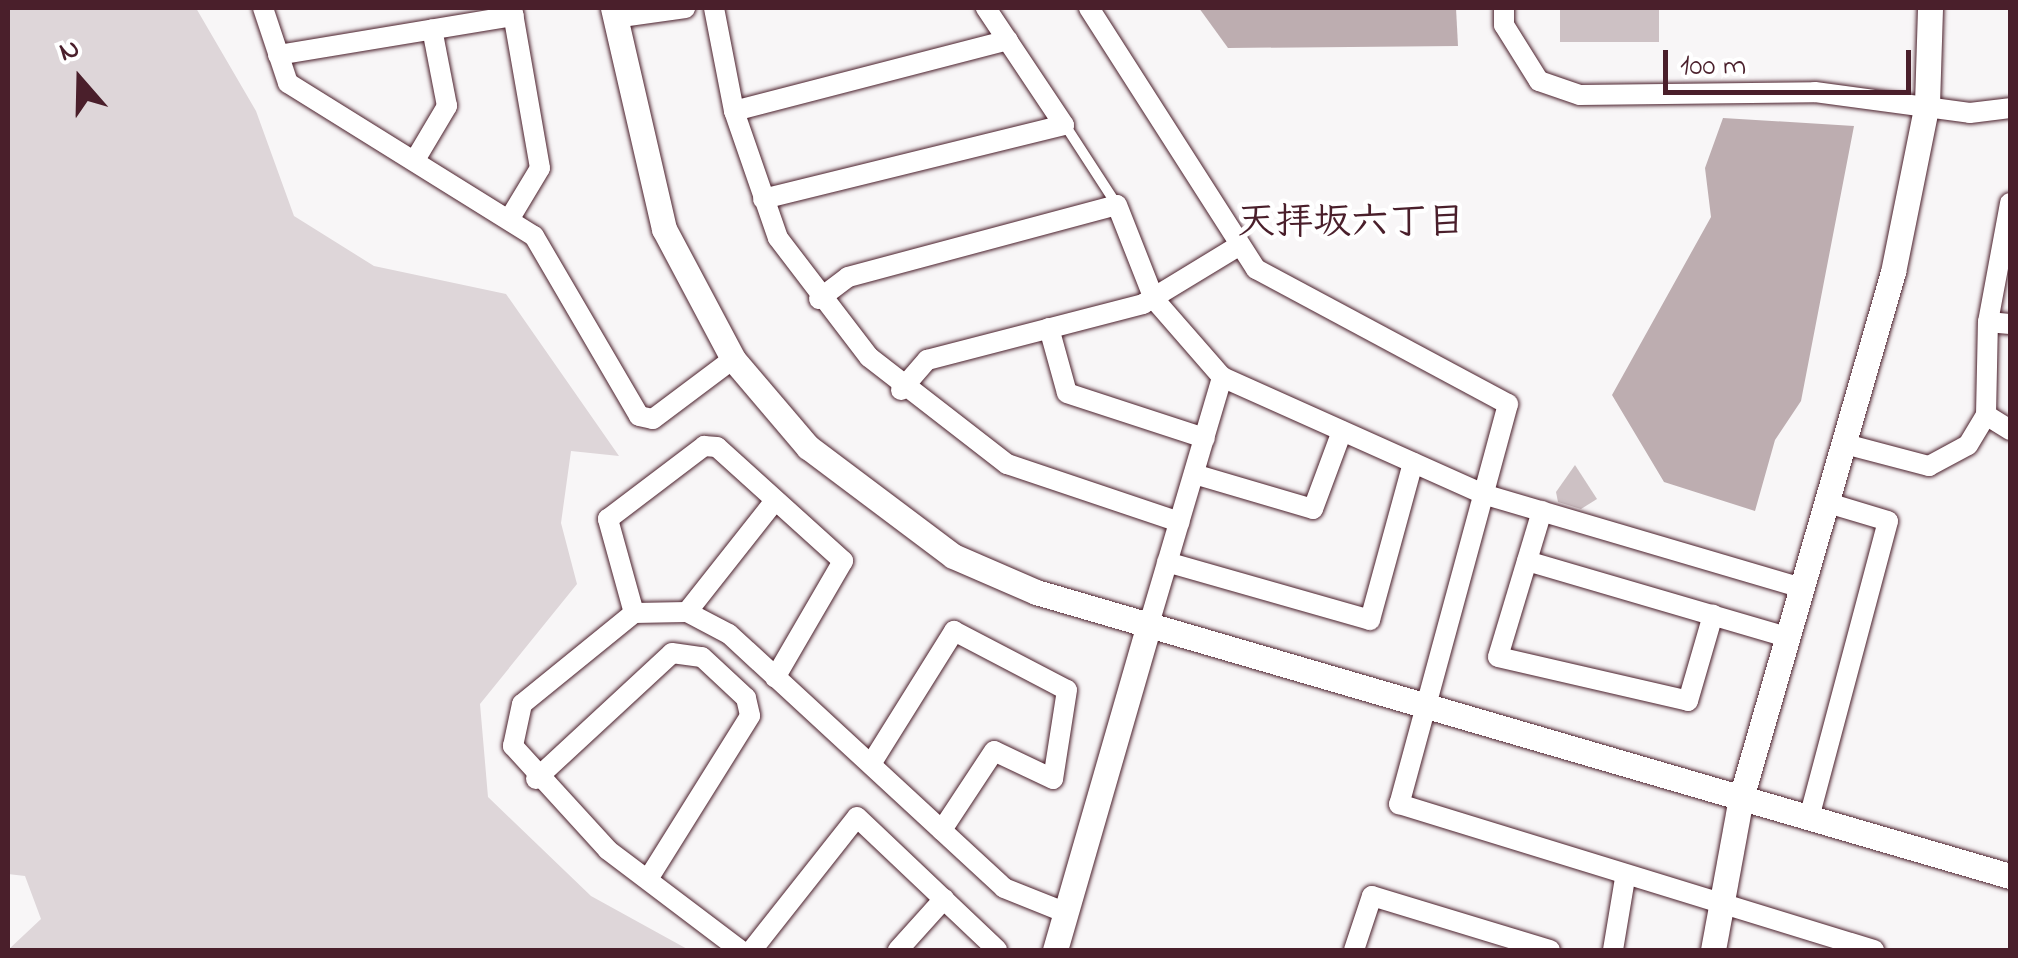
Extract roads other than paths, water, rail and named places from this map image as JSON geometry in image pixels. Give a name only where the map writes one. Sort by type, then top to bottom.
[{"type":"street","points":[[262,8],[288,83],[534,236],[639,416],[653,418],[732,359]]},
{"type":"street","points":[[685,8],[614,13],[664,229],[732,359],[808,447],[953,556],[1036,592],[2010,876]]},
{"type":"street","points":[[714,8],[734,111],[763,199],[820,300],[901,390],[1008,464],[1179,522]]},
{"type":"street","points":[[763,199],[1064,124],[986,8]]},
{"type":"street","points":[[1089,8],[1206,183],[1235,248],[1278,286],[1508,404],[1399,804],[1408,813],[1714,904],[1824,944],[1874,950]]},
{"type":"street","points":[[1504,8],[1520,57],[1561,91],[1815,92],[1927,104],[1970,114],[2010,108]]},
{"type":"street","points":[[1713,950],[1714,904],[1741,798],[1845,444],[1927,104],[1930,8]]},
{"type":"street","points":[[278,55],[513,12],[540,168],[510,218]]},
{"type":"street","points":[[415,160],[447,106],[432,28]]},
{"type":"street","points":[[734,111],[1008,40]]},
{"type":"street","points":[[1845,444],[1929,466],[1968,445],[1986,415],[1988,322],[2010,203]]},
{"type":"street","points":[[820,300],[848,277],[1117,206],[1154,300],[1222,377],[1486,495],[1803,588]]},
{"type":"street","points":[[901,390],[927,360],[1154,300],[1235,248]]},
{"type":"street","points":[[1988,322],[2010,324]]},
{"type":"street","points":[[1049,328],[1067,394],[1205,438]]},
{"type":"street","points":[[1055,950],[1222,377]]},
{"type":"street","points":[[1986,415],[2010,430]]},
{"type":"street","points":[[1194,474],[1313,509],[1342,432]]},
{"type":"street","points":[[634,613],[608,519],[711,444],[843,561],[775,678]]},
{"type":"street","points":[[1167,562],[1370,620],[1413,463]]},
{"type":"street","points":[[687,612],[774,502]]},
{"type":"street","points":[[1809,818],[1888,520],[1828,503]]},
{"type":"street","points":[[1542,511],[1498,657],[1688,701],[1713,615]]},
{"type":"street","points":[[1527,561],[1788,637]]},
{"type":"street","points":[[740,950],[648,879],[536,779],[513,746],[512,718],[606,627],[634,613],[687,612],[729,634],[1004,888],[1064,912]]},
{"type":"street","points":[[870,764],[954,631],[1067,690],[1053,779],[994,751],[942,830]]},
{"type":"street","points":[[536,779],[672,653],[702,657],[746,698],[750,716],[648,879]]},
{"type":"street","points":[[752,950],[857,817],[997,950]]},
{"type":"street","points":[[1613,950],[1626,878]]},
{"type":"street","points":[[1354,950],[1372,896],[1550,950]]},
{"type":"street","points":[[898,950],[944,899]]},
{"type":"lane","points":[[1064,124],[1117,206]]},
{"type":"district","name":"天拝坂六丁目","points":[[1351,225]]}]
